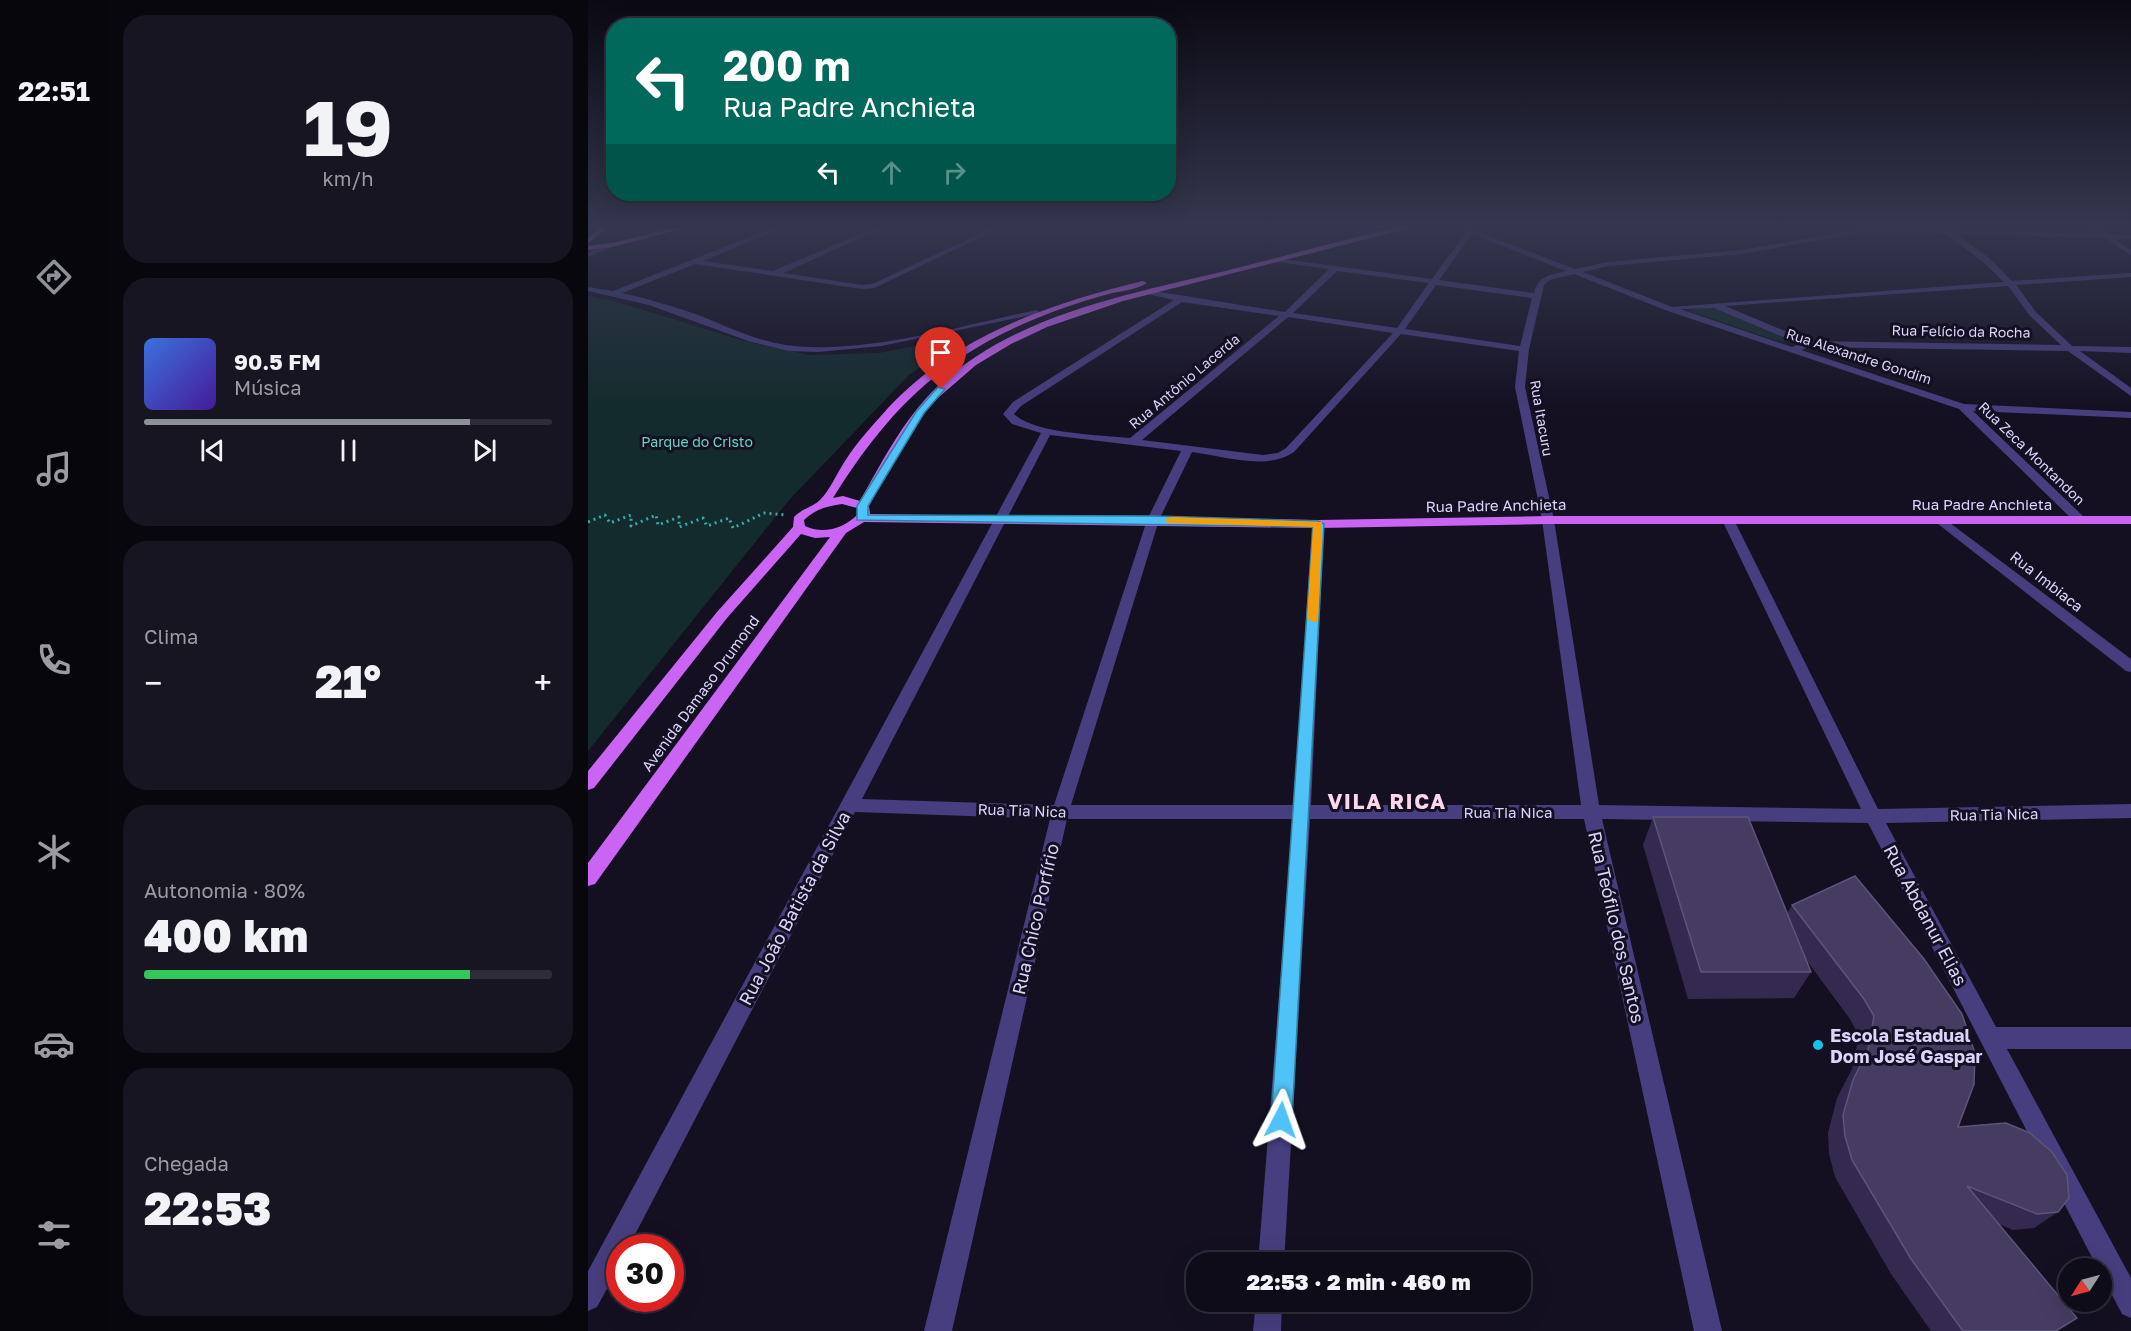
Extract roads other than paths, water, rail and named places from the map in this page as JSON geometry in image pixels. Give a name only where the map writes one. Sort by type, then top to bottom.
[{"type":"main road","points":[[824,503],[863,444],[904,397],[958,352],[1037,313],[1125,287]]},
{"type":"main road","points":[[800,522],[811,534],[821,534],[842,530],[862,512],[920,412],[941,389],[986,354],[1014,337],[1051,321],[1170,287]]},
{"type":"main road","name":"Rua Padre Anchieta","points":[[824,503],[843,500],[862,512],[1000,518],[1318,524],[1548,520],[2131,520]]},
{"type":"main road","name":"Avenida Damaso Drumond","points":[[588,783],[722,615],[800,522],[824,503]]},
{"type":"main road","name":"Avenida Damaso Drumond","points":[[588,878],[842,530]]},
{"type":"street","points":[[615,293],[630,287]]},
{"type":"street","name":"Rua Antônio Lacerda","points":[[1132,442],[1287,314],[1315,287]]},
{"type":"street","points":[[1181,299],[1017,404],[1008,414],[1016,422],[1047,430],[1263,458],[1281,456],[1290,450],[1399,331],[1429,287]]},
{"type":"street","points":[[1471,287],[1536,296],[1539,287]]},
{"type":"street","name":"Rua Alexandre Gondim","points":[[1613,287],[1668,308],[1963,407],[2131,415]]},
{"type":"street","points":[[1668,308],[1955,287]]},
{"type":"street","points":[[2013,287],[2034,314],[2068,347],[2131,393]]},
{"type":"street","points":[[588,289],[615,293],[690,316],[750,339],[789,348],[832,348],[880,343],[1037,313]]},
{"type":"street","points":[[1151,292],[1181,299],[1524,349]]},
{"type":"street","name":"Rua Itacuru","points":[[1536,296],[1524,349],[1520,387],[1548,520]]},
{"type":"street","points":[[1714,305],[1808,344]]},
{"type":"street","name":"Rua Felício da Rocha","points":[[1792,350],[1808,344],[2068,347],[2131,350]]},
{"type":"street","name":"Rua Zeca Montandon","points":[[1963,407],[2080,520]]},
{"type":"street","name":"Rua João Batista da Silva","points":[[588,1298],[1047,430]]},
{"type":"street","name":"Rua Chico Porfírio","points":[[938,1331],[1060,812],[1153,520],[1188,448]]},
{"type":"street","name":"Rua Teófilo dos Santos","points":[[1548,520],[1591,812],[1708,1331]]},
{"type":"street","name":"Rua Abdanur Elias","points":[[1728,520],[1873,816],[2131,1305]]},
{"type":"street","name":"Rua Imbiaca","points":[[1942,520],[2131,667]]},
{"type":"street","points":[[1272,1252],[1302,811],[1318,524]]},
{"type":"street","name":"Rua Tia Nica","points":[[849,805],[1060,812],[1591,812],[1873,816],[2131,811]]},
{"type":"street","points":[[1992,1038],[2131,1038]]},
{"type":"street","points":[[1267,1331],[1268,1312]]},
{"type":"place","name":"Escola Estadual Dom José Gaspar","points":[[1818,1045]]},
{"type":"district","name":"VILA RICA","points":[[1387,801]]},
{"type":"park label","name":"Parque do Cristo","points":[[697,441]]}]
